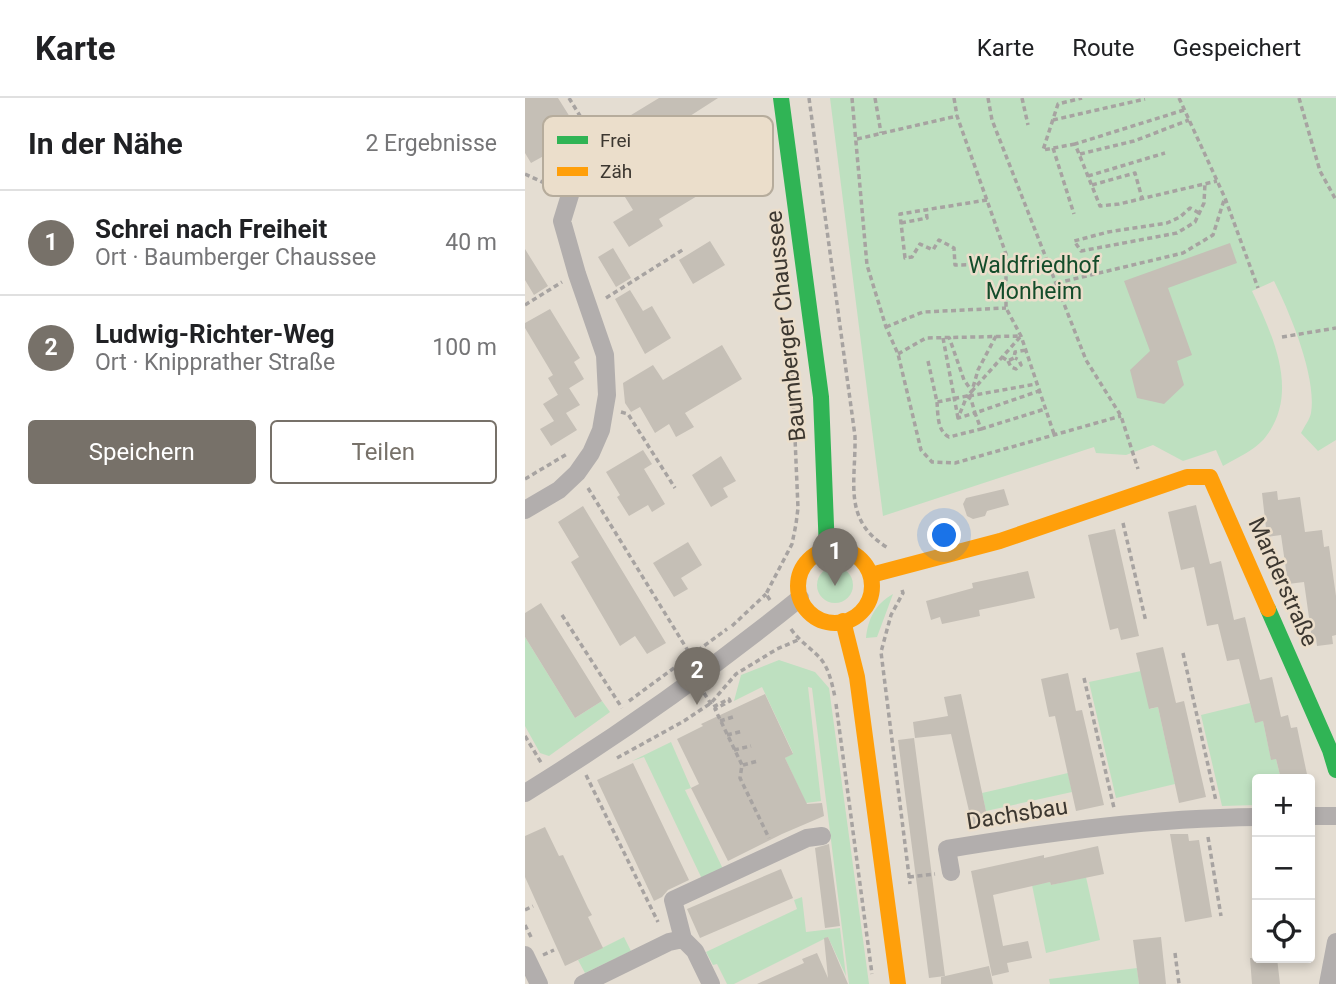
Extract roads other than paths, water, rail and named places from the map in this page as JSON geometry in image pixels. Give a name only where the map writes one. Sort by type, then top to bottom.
[{"type":"street","name":"Baumberger Chaussee","points":[[781,98],[821,397],[827,551]]},
{"type":"street","points":[[525,510],[559,490],[577,473],[591,453],[601,430],[607,395],[605,355],[562,221],[570,196]]},
{"type":"street","name":"Marderstraße","points":[[871,575],[1000,541],[1187,477],[1210,477],[1330,750],[1336,770]]},
{"type":"street","points":[[838,550],[859,557],[871,575],[870,599],[854,617],[843,621],[829,622],[806,610],[797,586],[806,563],[816,554],[827,551],[838,550]]},
{"type":"street","points":[[525,793],[542,771],[632,724],[800,598]]},
{"type":"street","points":[[843,621],[857,677],[898,984]]},
{"type":"street","points":[[1315,816],[1336,816]]},
{"type":"street","name":"Dachsbau","points":[[951,872],[947,849],[1118,824],[1252,817]]},
{"type":"street","points":[[675,941],[673,900],[807,838],[823,836]]},
{"type":"street","points":[[583,984],[675,941]]},
{"type":"street","points":[[675,941],[695,951],[711,984]]},
{"type":"street","points":[[1328,984],[1336,942]]},
{"type":"street","points":[[525,955],[539,984]]},
{"type":"place","name":"Schrei nach Freiheit","points":[[835,586]]},
{"type":"place","name":"Ludwig-Richter-Weg","points":[[697,705]]},
{"type":"park label","name":"Waldfriedhof Monheim","points":[[1034,278]]}]
